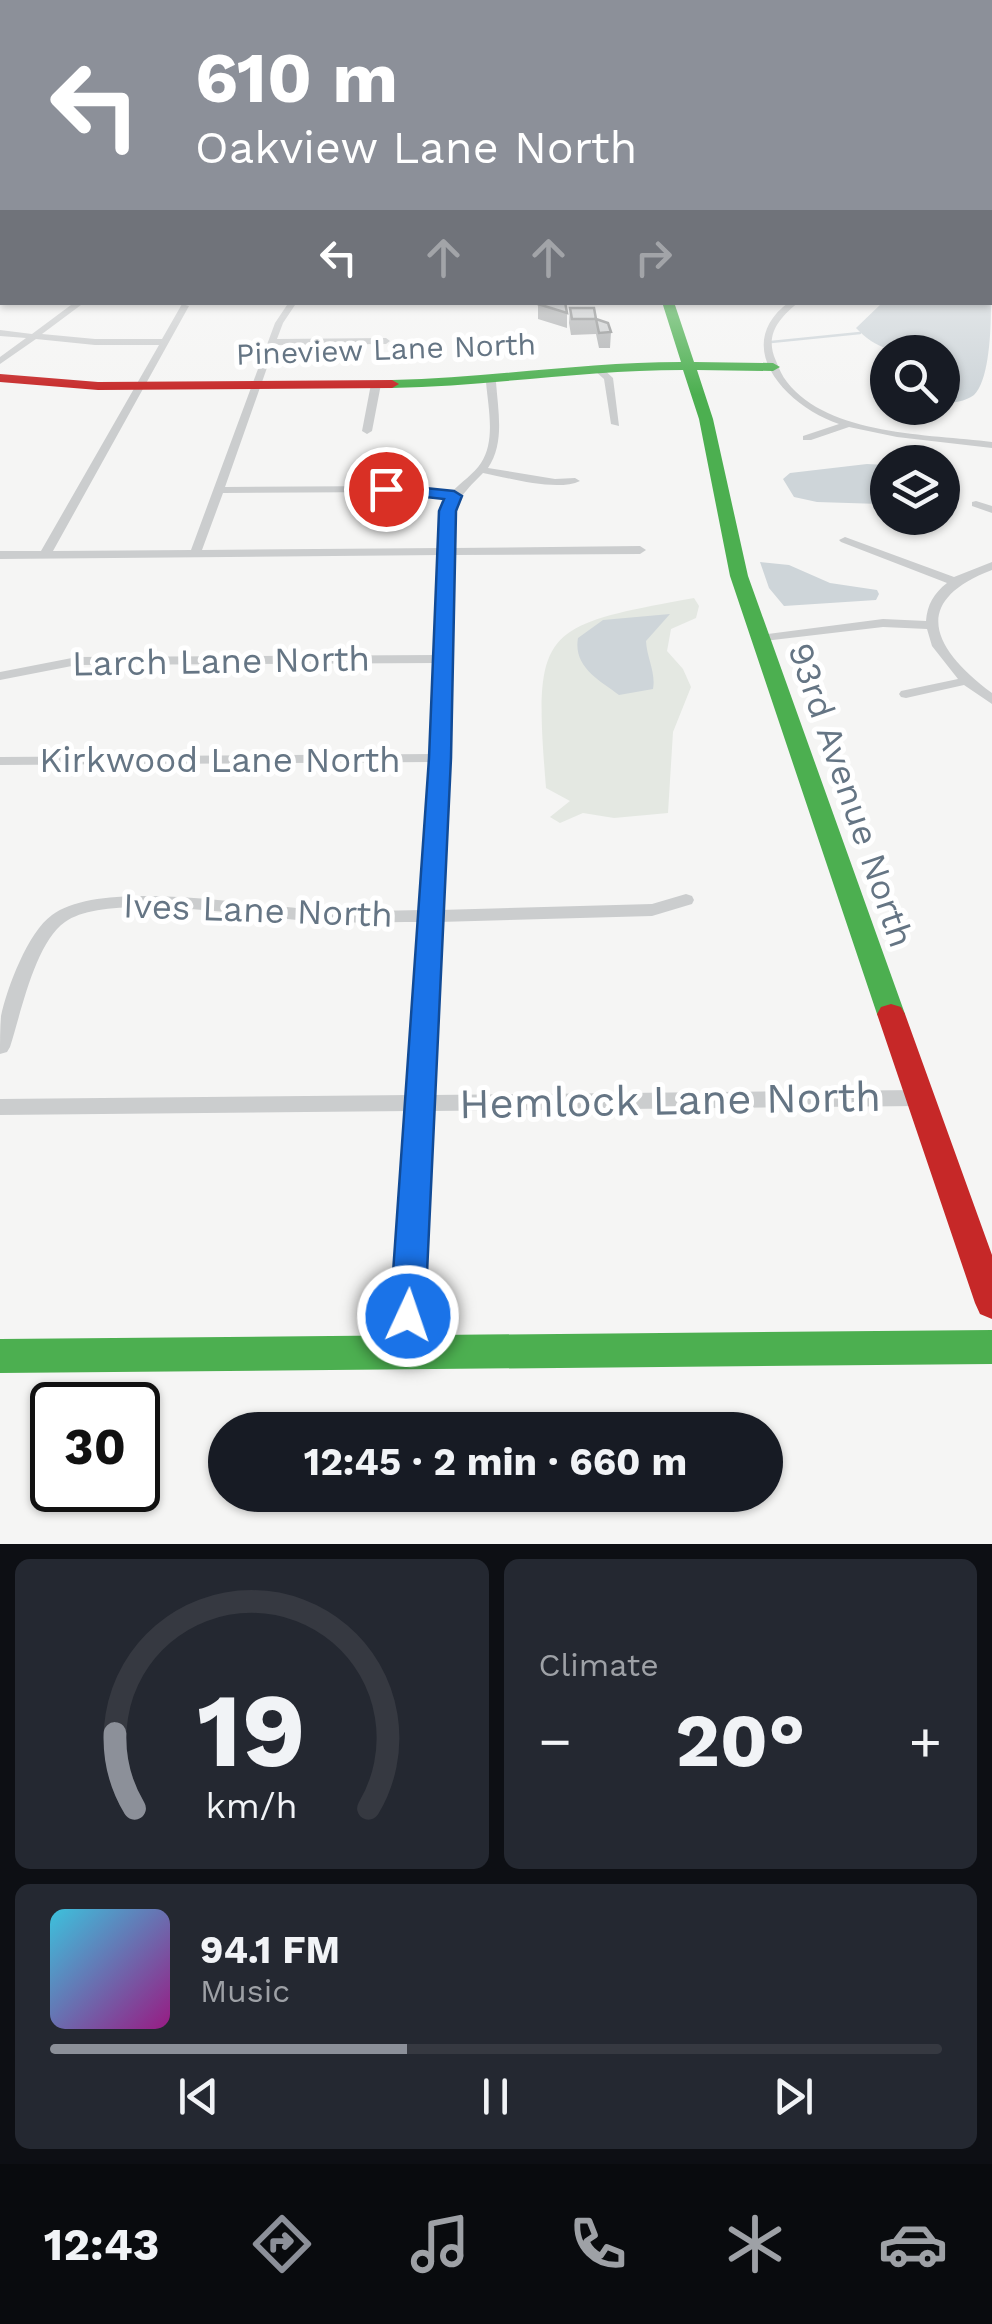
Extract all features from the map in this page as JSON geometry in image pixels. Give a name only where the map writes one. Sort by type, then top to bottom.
[{"type":"street","points":[[0,361],[77,305]]},
{"type":"street","points":[[195,554],[260,384],[279,322],[291,305]]},
{"type":"street","name":"93rd Avenue North","points":[[669,305],[706,419],[734,554],[760,638],[992,1303]]},
{"type":"street","points":[[790,305],[774,319],[766,334],[773,366],[796,396],[847,424],[884,434],[992,445]]},
{"type":"street","points":[[45,555],[186,306]]},
{"type":"street","points":[[0,333],[166,342]]},
{"type":"street","points":[[272,342],[386,341]]},
{"type":"street","name":"Pineview Lane North","points":[[0,378],[72,385],[376,384],[491,382],[598,368],[773,366]]},
{"type":"street","points":[[598,368],[608,378],[616,424]]},
{"type":"street","points":[[406,1351],[440,758],[448,506],[492,453],[491,382]]},
{"type":"street","points":[[366,431],[376,384]]},
{"type":"street","points":[[807,438],[847,424]]},
{"type":"street","points":[[481,470],[554,482],[575,481]]},
{"type":"street","points":[[219,490],[395,489],[454,496]]},
{"type":"street","points":[[976,504],[992,510]]},
{"type":"street","points":[[845,540],[953,581]]},
{"type":"street","points":[[0,555],[640,550]]},
{"type":"street","points":[[992,566],[953,581],[933,603],[930,626],[948,662],[992,700]]},
{"type":"street","points":[[760,638],[883,623],[930,626]]},
{"type":"street","name":"Larch Lane North","points":[[0,676],[78,661],[444,658]]},
{"type":"street","points":[[906,694],[966,681]]},
{"type":"street","name":"Kirkwood Lane North","points":[[0,761],[440,758]]},
{"type":"street","name":"Ives Lane North","points":[[0,1047],[43,934],[70,912],[96,905],[190,904],[324,916],[652,910],[686,900]]},
{"type":"street","name":"Hemlock Lane North","points":[[0,1107],[919,1098]]},
{"type":"street","points":[[0,1356],[992,1347]]},
{"type":"shaded area","points":[[880,305],[991,305],[984,374],[974,395],[963,400],[960,401],[960,335],[870,335],[870,340],[856,328]]},
{"type":"shaded area","points":[[870,464],[870,504],[794,497],[783,479],[790,473]]},
{"type":"shaded area","points":[[760,562],[789,565],[830,583],[877,590],[879,594],[876,600],[784,606],[769,588]]},
{"type":"shaded area","points":[[694,598],[699,606],[696,618],[671,629],[667,651],[683,669],[691,687],[673,732],[668,813],[614,818],[583,813],[560,823],[550,817],[570,801],[546,788],[542,695],[547,665],[557,644],[576,628],[604,617]]},
{"type":"shaded area","points":[[670,614],[646,641],[653,689],[619,695],[596,678],[579,657],[578,638],[603,620]]},
{"type":"building","points":[[541,305],[566,305],[567,313]]},
{"type":"building","points":[[570,308],[594,308],[596,319],[572,319]]},
{"type":"building","points":[[596,319],[608,323],[611,332],[599,333]]},
{"type":"waterway","points":[[771,342],[860,333]]},
{"type":"traffic: fast","points":[[669,305],[706,419],[739,576],[891,1014]]},
{"type":"traffic: fast","points":[[392,384],[451,383],[629,366],[773,367]]},
{"type":"traffic: fast","points":[[0,1356],[992,1347]]},
{"type":"traffic: jam","points":[[0,378],[98,386],[392,384]]},
{"type":"traffic: jam","points":[[891,1014],[992,1303]]},
{"type":"route","points":[[386,489],[454,496],[448,511],[440,758],[408,1316]]}]
